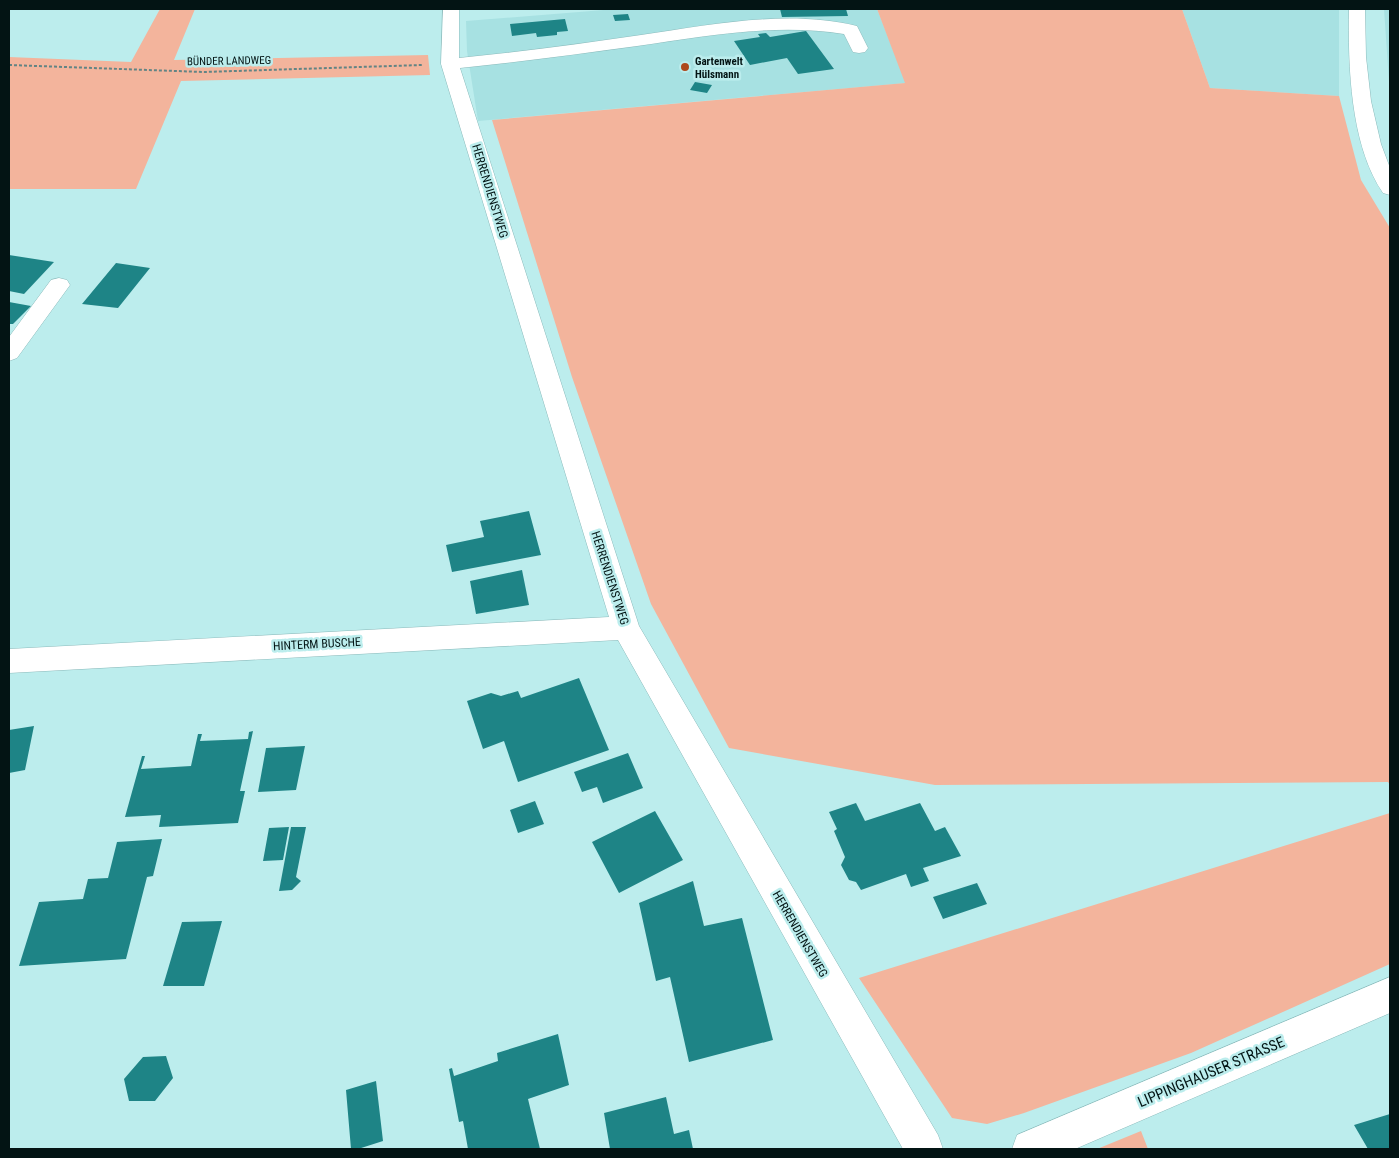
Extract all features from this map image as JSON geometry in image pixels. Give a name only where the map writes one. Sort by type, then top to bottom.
[{"type":"street","name":"HERRENDIENSTWEG","points":[[451,9],[450,64],[626,628],[924,1149]]},
{"type":"street","points":[[1357,9],[1358,90],[1365,128],[1380,169],[1390,189]]},
{"type":"street","points":[[450,64],[546,54],[743,27],[802,23],[851,30],[859,48]]},
{"type":"street","points":[[9,353],[58,285]]},
{"type":"street","name":"HINTERM BUSCHE","points":[[9,661],[626,628]]},
{"type":"street","name":"LIPPINGHAUSER STRASSE","points":[[1031,1149],[1390,995]]},
{"type":"path","name":"BÜNDER LANDWEG","points":[[9,65],[204,72],[450,64]]},
{"type":"shaded area","points":[[160,9],[195,9],[174,60],[428,55],[430,75],[181,81],[136,189],[9,189],[9,57],[131,62]]},
{"type":"shaded area","name":"Gartenwelt Hülsmann","points":[[616,9],[877,9],[906,83],[478,121],[467,51],[466,21]]},
{"type":"shaded area","points":[[877,9],[1182,9],[1210,88],[1339,96],[1361,180],[1390,228],[1390,785],[1388,782],[935,785],[729,748],[651,604],[572,377],[492,120],[905,83]]},
{"type":"shaded area","points":[[1182,9],[1339,9],[1339,96],[1210,88]]},
{"type":"shaded area","points":[[1384,9],[1390,9],[1390,96]]},
{"type":"shaded area","points":[[1390,813],[1390,964],[1191,1053],[1024,1113],[987,1124],[952,1118],[859,978]]},
{"type":"shaded area","points":[[1141,1131],[1148,1149],[1097,1149]]},
{"type":"building","points":[[780,9],[846,9],[848,16],[782,17]]},
{"type":"building","points":[[628,14],[630,20],[615,21],[613,15]]},
{"type":"building","points":[[565,19],[568,31],[557,32],[557,35],[537,37],[536,33],[512,36],[510,24]]},
{"type":"building","points":[[806,31],[834,69],[798,74],[787,58],[750,65],[734,41],[760,37],[758,34],[766,33],[770,37]]},
{"type":"building","points":[[695,82],[712,85],[707,93],[690,90]]},
{"type":"building","points":[[9,255],[54,262],[24,294],[9,291]]},
{"type":"building","points":[[116,263],[150,268],[118,308],[82,304]]},
{"type":"building","points":[[9,302],[31,306],[13,324],[9,324]]},
{"type":"building","points":[[529,511],[541,555],[452,572],[446,545],[484,537],[480,521]]},
{"type":"building","points":[[522,570],[529,605],[476,614],[470,581]]},
{"type":"building","points":[[579,678],[609,750],[518,782],[504,741],[483,749],[467,701],[491,693],[501,696],[518,691],[521,698]]},
{"type":"building","points":[[34,726],[25,770],[9,773],[9,730]]},
{"type":"building","points":[[253,731],[240,791],[245,791],[238,823],[159,827],[161,815],[125,817],[142,756],[145,756],[141,769],[191,766],[198,734],[202,734],[200,741],[248,739],[249,732]]},
{"type":"building","points":[[305,746],[296,790],[258,792],[266,748]]},
{"type":"building","points":[[628,753],[643,788],[603,803],[597,787],[582,792],[574,772]]},
{"type":"building","points":[[535,801],[544,824],[518,833],[510,810]]},
{"type":"building","points":[[856,803],[865,821],[920,803],[935,831],[945,827],[961,856],[923,868],[929,881],[911,887],[906,874],[861,890],[856,882],[849,880],[841,865],[845,857],[834,831],[837,829],[829,812]]},
{"type":"building","points":[[655,811],[683,860],[619,893],[592,842]]},
{"type":"building","points":[[289,827],[283,860],[263,861],[269,828]]},
{"type":"building","points":[[291,827],[306,827],[296,877],[301,881],[292,890],[279,891]]},
{"type":"building","points":[[162,839],[153,876],[147,877],[126,959],[19,966],[39,902],[83,899],[88,879],[108,878],[117,842]]},
{"type":"building","points":[[693,881],[704,926],[742,918],[773,1040],[689,1062],[670,977],[656,981],[639,903]]},
{"type":"building","points":[[977,883],[987,904],[943,919],[933,897]]},
{"type":"building","points":[[222,921],[204,986],[163,986],[182,922]]},
{"type":"building","points":[[558,1034],[569,1085],[528,1099],[540,1149],[468,1149],[463,1121],[459,1122],[449,1069],[452,1068],[454,1076],[498,1061],[497,1053]]},
{"type":"building","points":[[166,1056],[173,1078],[155,1101],[129,1101],[124,1079],[143,1057]]},
{"type":"building","points":[[376,1081],[383,1141],[358,1149],[351,1149],[346,1090]]},
{"type":"building","points":[[666,1097],[674,1134],[689,1130],[693,1149],[610,1149],[604,1113]]},
{"type":"building","points":[[1390,1114],[1390,1149],[1368,1149],[1354,1125]]},
{"type":"place","name":"Gartenwelt Hülsmann","points":[[685,67]]}]
